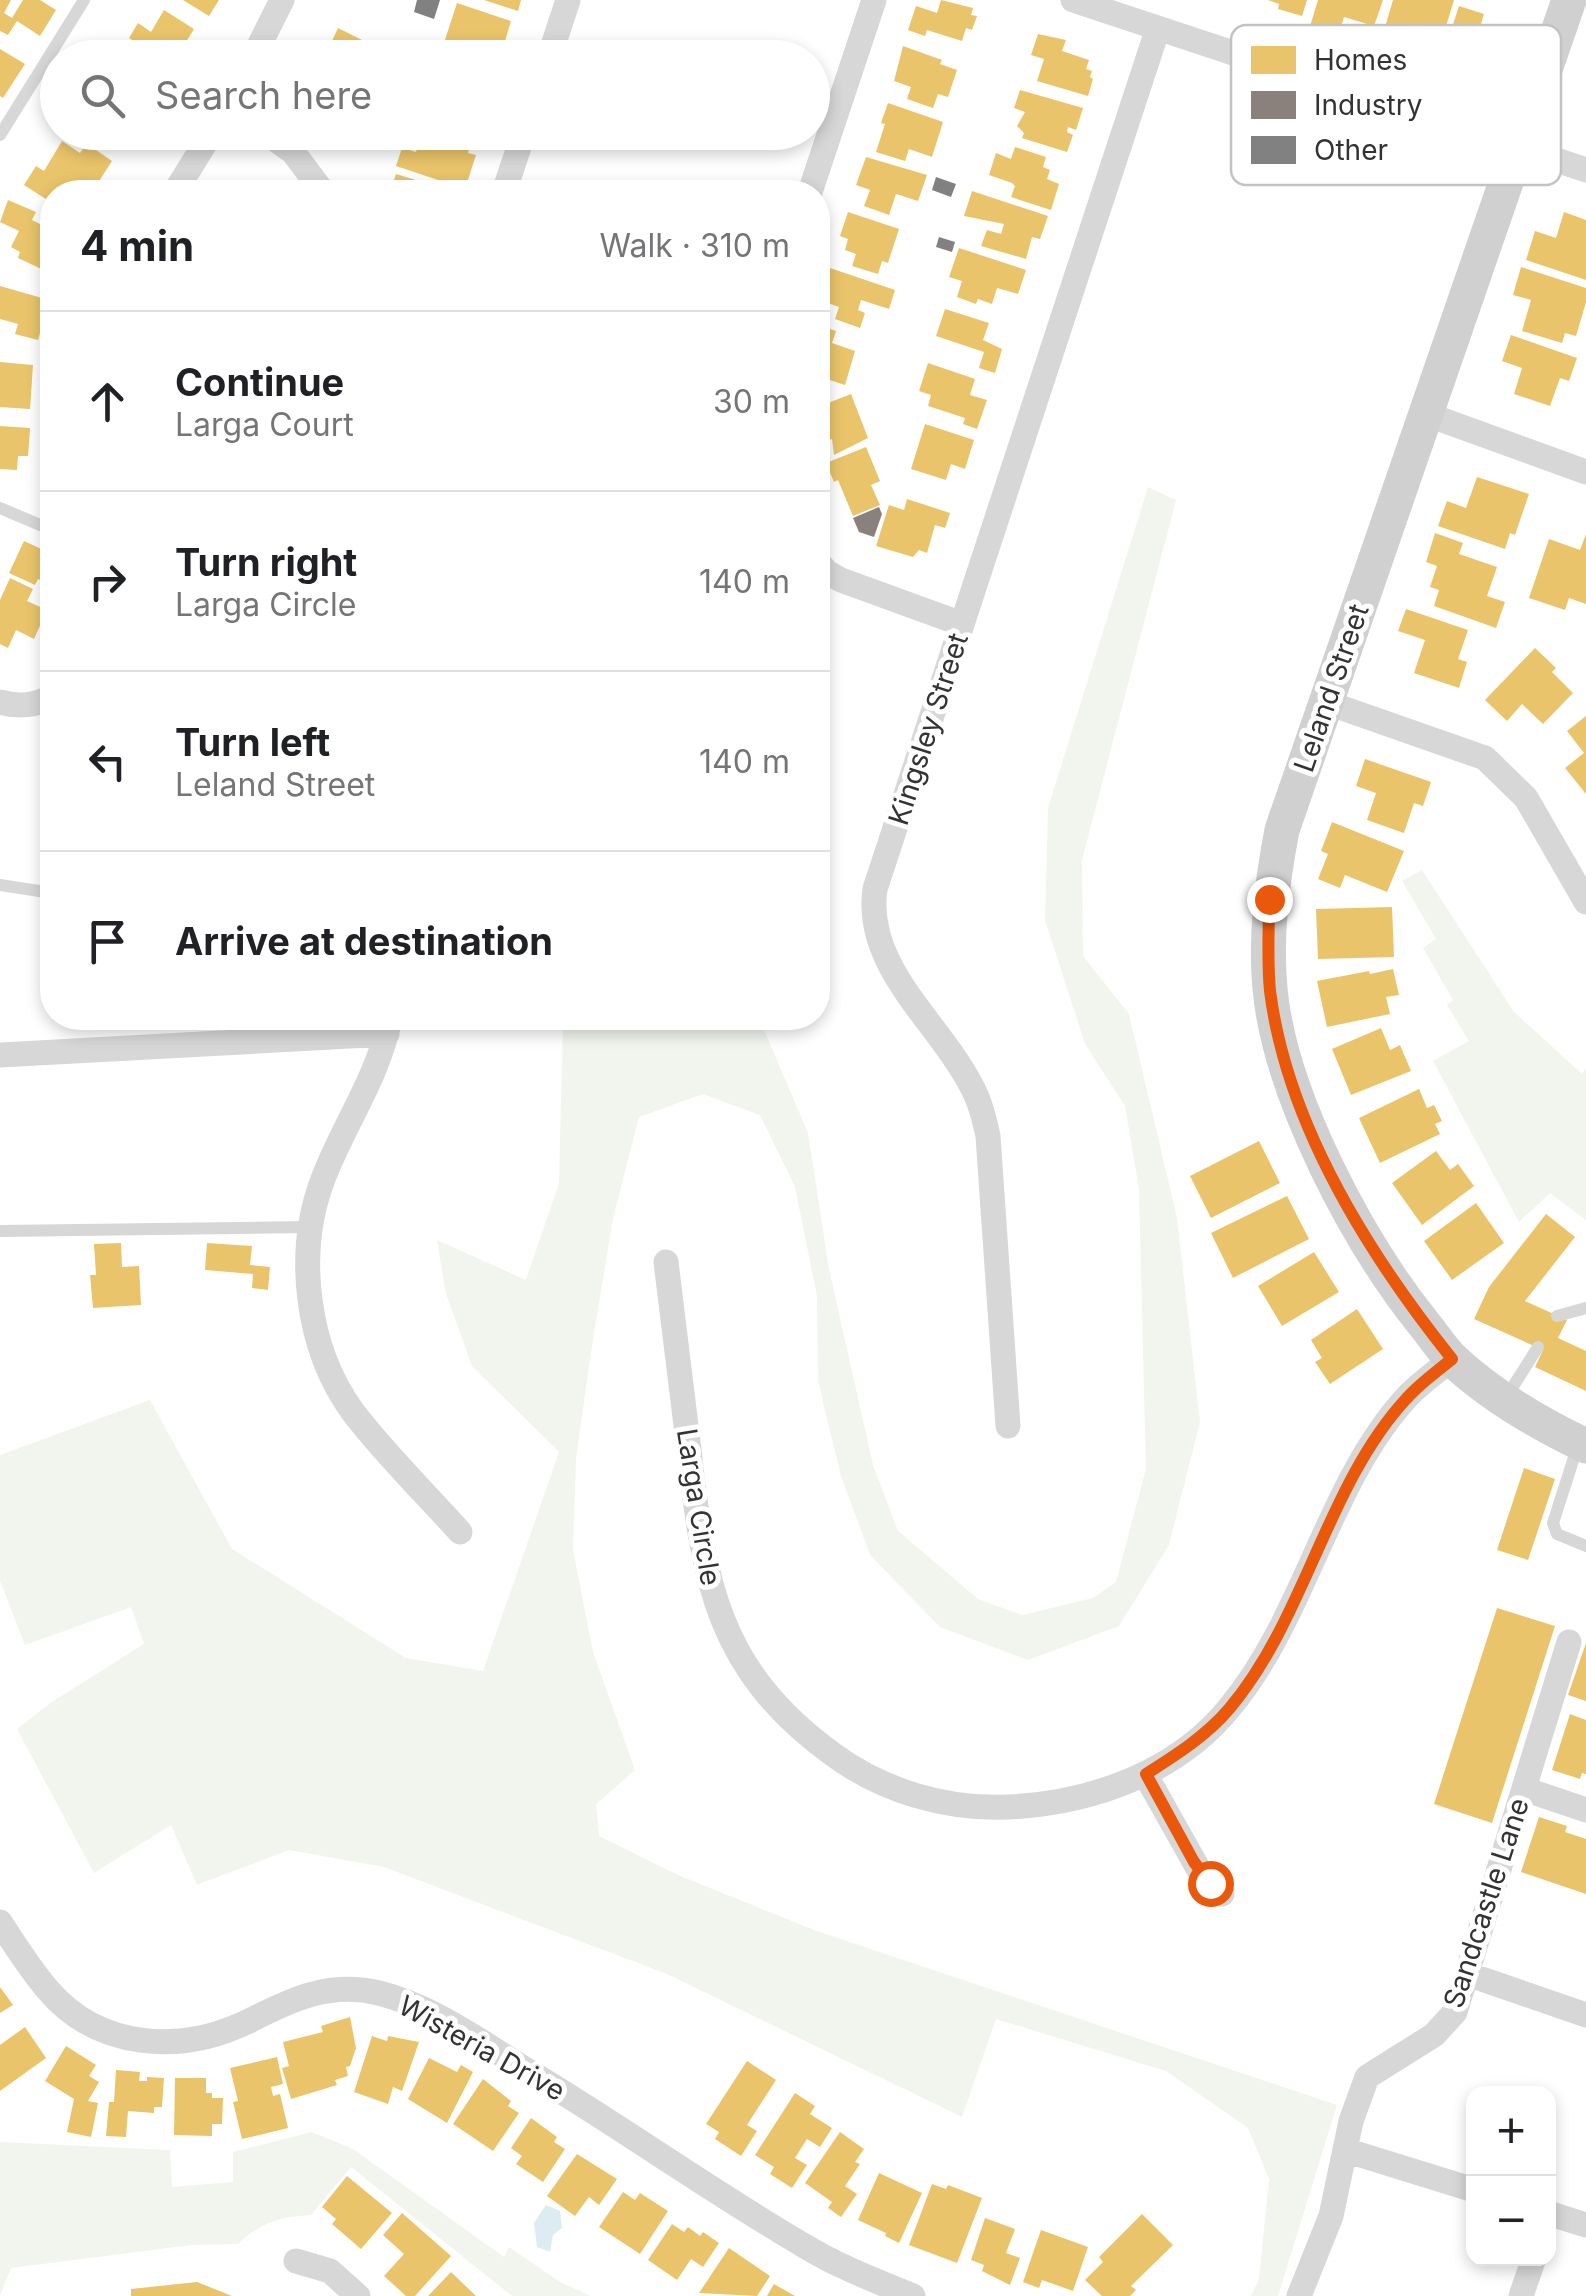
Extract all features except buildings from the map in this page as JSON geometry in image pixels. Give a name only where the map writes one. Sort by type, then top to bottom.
[{"type":"street","points":[[262,40],[282,0]]},
{"type":"street","points":[[555,40],[568,0]]},
{"type":"street","points":[[830,132],[874,0]]},
{"type":"street","points":[[1073,0],[1231,52]]},
{"type":"street","name":"Leland Street","points":[[1561,26],[1570,0]]},
{"type":"street","name":"Kingsley Street","points":[[1008,1426],[988,1136],[981,1106],[970,1081],[894,973],[874,926],[875,889],[1158,28]]},
{"type":"street","points":[[182,180],[201,150]]},
{"type":"street","points":[[290,150],[314,180]]},
{"type":"street","points":[[508,180],[518,150]]},
{"type":"street","points":[[814,180],[824,150]]},
{"type":"street","points":[[1561,161],[1586,170]]},
{"type":"street","name":"Leland Street","points":[[1507,185],[1282,830],[1269,899],[1270,988],[1279,1039],[1306,1120],[1376,1256],[1452,1359],[1506,1399],[1582,1444]]},
{"type":"street","points":[[1426,414],[1586,472]]},
{"type":"street","points":[[830,571],[841,580],[962,624]]},
{"type":"street","points":[[0,702],[15,706],[40,702]]},
{"type":"street","points":[[1325,702],[1485,758],[1526,798],[1586,902]]},
{"type":"street","points":[[0,1055],[335,1030]]},
{"type":"street","points":[[388,1030],[375,1069],[324,1175],[310,1227],[310,1300],[319,1339],[353,1412],[460,1532]]},
{"type":"street","name":"Larga Circle","points":[[666,1262],[704,1566],[716,1607],[736,1651],[776,1706],[819,1744],[857,1770],[897,1789],[940,1802],[978,1807],[1040,1805],[1100,1792],[1146,1774],[1200,1737],[1240,1694],[1270,1649],[1375,1440],[1406,1399],[1452,1359]]},
{"type":"street","name":"Sandcastle Lane","points":[[1298,2296],[1331,2216],[1366,2077],[1434,2035],[1455,2012],[1569,1642]]},
{"type":"street","points":[[1146,1774],[1199,1870],[1222,1894]]},
{"type":"street","points":[[1524,1789],[1586,1810]]},
{"type":"street","name":"Wisteria Drive","points":[[0,1922],[50,1993],[92,2026],[143,2042],[197,2039],[224,2032],[294,1997],[336,1989],[376,1992],[419,2007],[598,2114],[804,2246],[913,2296]]},
{"type":"street","points":[[1467,1974],[1586,2015]]},
{"type":"street","points":[[1345,2150],[1466,2188]]},
{"type":"street","points":[[1556,2216],[1586,2225]]},
{"type":"street","points":[[296,2261],[330,2272],[358,2296]]},
{"type":"street","points":[[1521,2296],[1531,2266]]},
{"type":"lane","points":[[59,40],[84,0]]},
{"type":"lane","points":[[0,135],[40,71]]},
{"type":"lane","points":[[0,508],[40,525]]},
{"type":"lane","points":[[0,885],[40,891]]},
{"type":"lane","points":[[0,1231],[310,1227]]},
{"type":"lane","points":[[1557,1316],[1586,1308]]},
{"type":"lane","points":[[1506,1399],[1538,1348]]},
{"type":"lane","points":[[1582,1444],[1553,1523],[1557,1534],[1586,1546]]},
{"type":"shaded area","points":[[1148,487],[1176,500],[1082,860],[1083,956],[1129,1014],[1177,1218],[1200,1422],[1169,1545],[1119,1626],[1028,1660],[940,1627],[870,1555],[841,1476],[818,1381],[817,1296],[795,1187],[760,1115],[703,1094],[639,1117],[613,1218],[576,1458],[573,1550],[593,1652],[635,1770],[596,1804],[599,1836],[678,1875],[814,1930],[1337,2105],[1278,2296],[1251,2296],[1259,2279],[1269,2179],[1248,2128],[1166,2071],[996,2019],[962,2117],[667,1974],[384,1867],[289,1850],[197,1885],[171,1825],[94,1873],[17,1729],[144,1644],[131,1607],[25,1645],[0,1581],[0,1455],[150,1400],[232,1549],[406,1658],[483,1671],[559,1452],[472,1366],[446,1294],[437,1240],[526,1280],[559,1183],[563,1030],[764,1030],[808,1133],[829,1269],[873,1465],[898,1531],[978,1599],[1022,1615],[1093,1598],[1116,1582],[1146,1469],[1139,1189],[1125,1106],[1085,1044],[1045,920],[1048,808]]},
{"type":"shaded area","points":[[1422,870],[1514,1012],[1582,1074],[1586,1068],[1586,1220],[1550,1193],[1519,1222],[1433,1061],[1469,1041],[1447,1005],[1453,1000],[1423,948],[1436,939],[1402,881]]},
{"type":"shaded area","points":[[312,2132],[353,2149],[504,2257],[509,2247],[560,2282],[591,2296],[512,2296],[351,2167],[311,2215],[272,2222],[238,2244],[191,2245],[11,2268],[0,2296],[0,2142],[170,2150],[172,2187],[233,2182],[233,2152]]},
{"type":"shaded area","points":[[546,2205],[560,2211],[562,2228],[553,2235],[550,2252],[537,2247],[534,2223]]},
{"type":"route","points":[[1210,1883],[1194,1862],[1146,1774],[1200,1737],[1230,1708],[1270,1649],[1375,1440],[1406,1399],[1452,1359],[1376,1256],[1306,1120],[1279,1039],[1270,988],[1269,899]]}]
